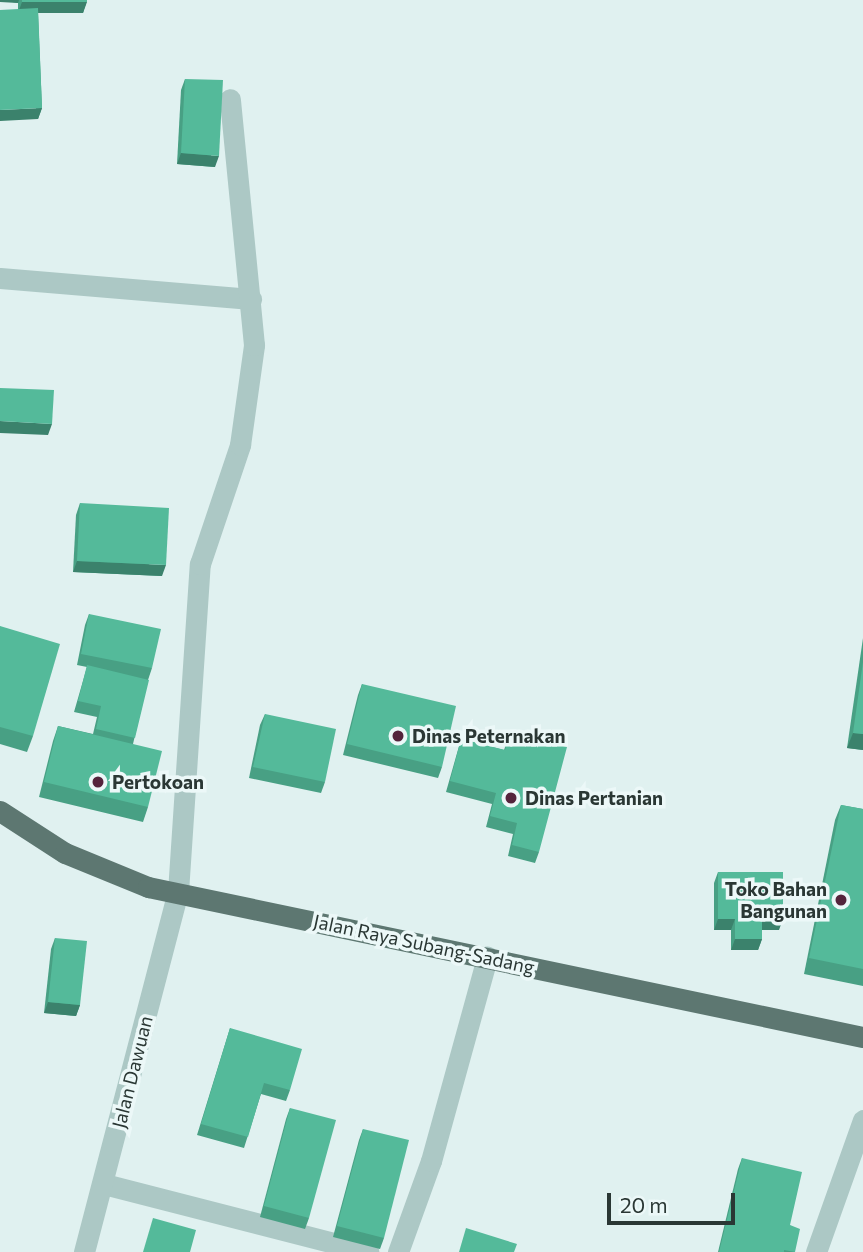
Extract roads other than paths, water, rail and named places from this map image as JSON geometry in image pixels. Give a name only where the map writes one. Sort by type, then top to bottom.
[{"type":"main road","name":"Jalan Raya Subang-Sadang","points":[[0,811],[65,853],[105,872],[178,892],[863,1037]]},
{"type":"street","name":"Jalan Dawuan","points":[[84,1252],[104,1184],[178,892],[200,564],[240,445],[254,345],[230,99]]},
{"type":"street","points":[[0,278],[251,299]]},
{"type":"street","points":[[398,1252],[431,1161],[487,957]]},
{"type":"street","points":[[816,1252],[863,1120]]},
{"type":"street","points":[[104,1184],[368,1252]]},
{"type":"place","name":"Dinas Peternakan","points":[[398,736]]},
{"type":"place","name":"Pertokoan","points":[[98,782]]},
{"type":"place","name":"Dinas Pertanian","points":[[511,798]]},
{"type":"place","name":"Toko Bahan Bangunan","points":[[841,900]]}]
